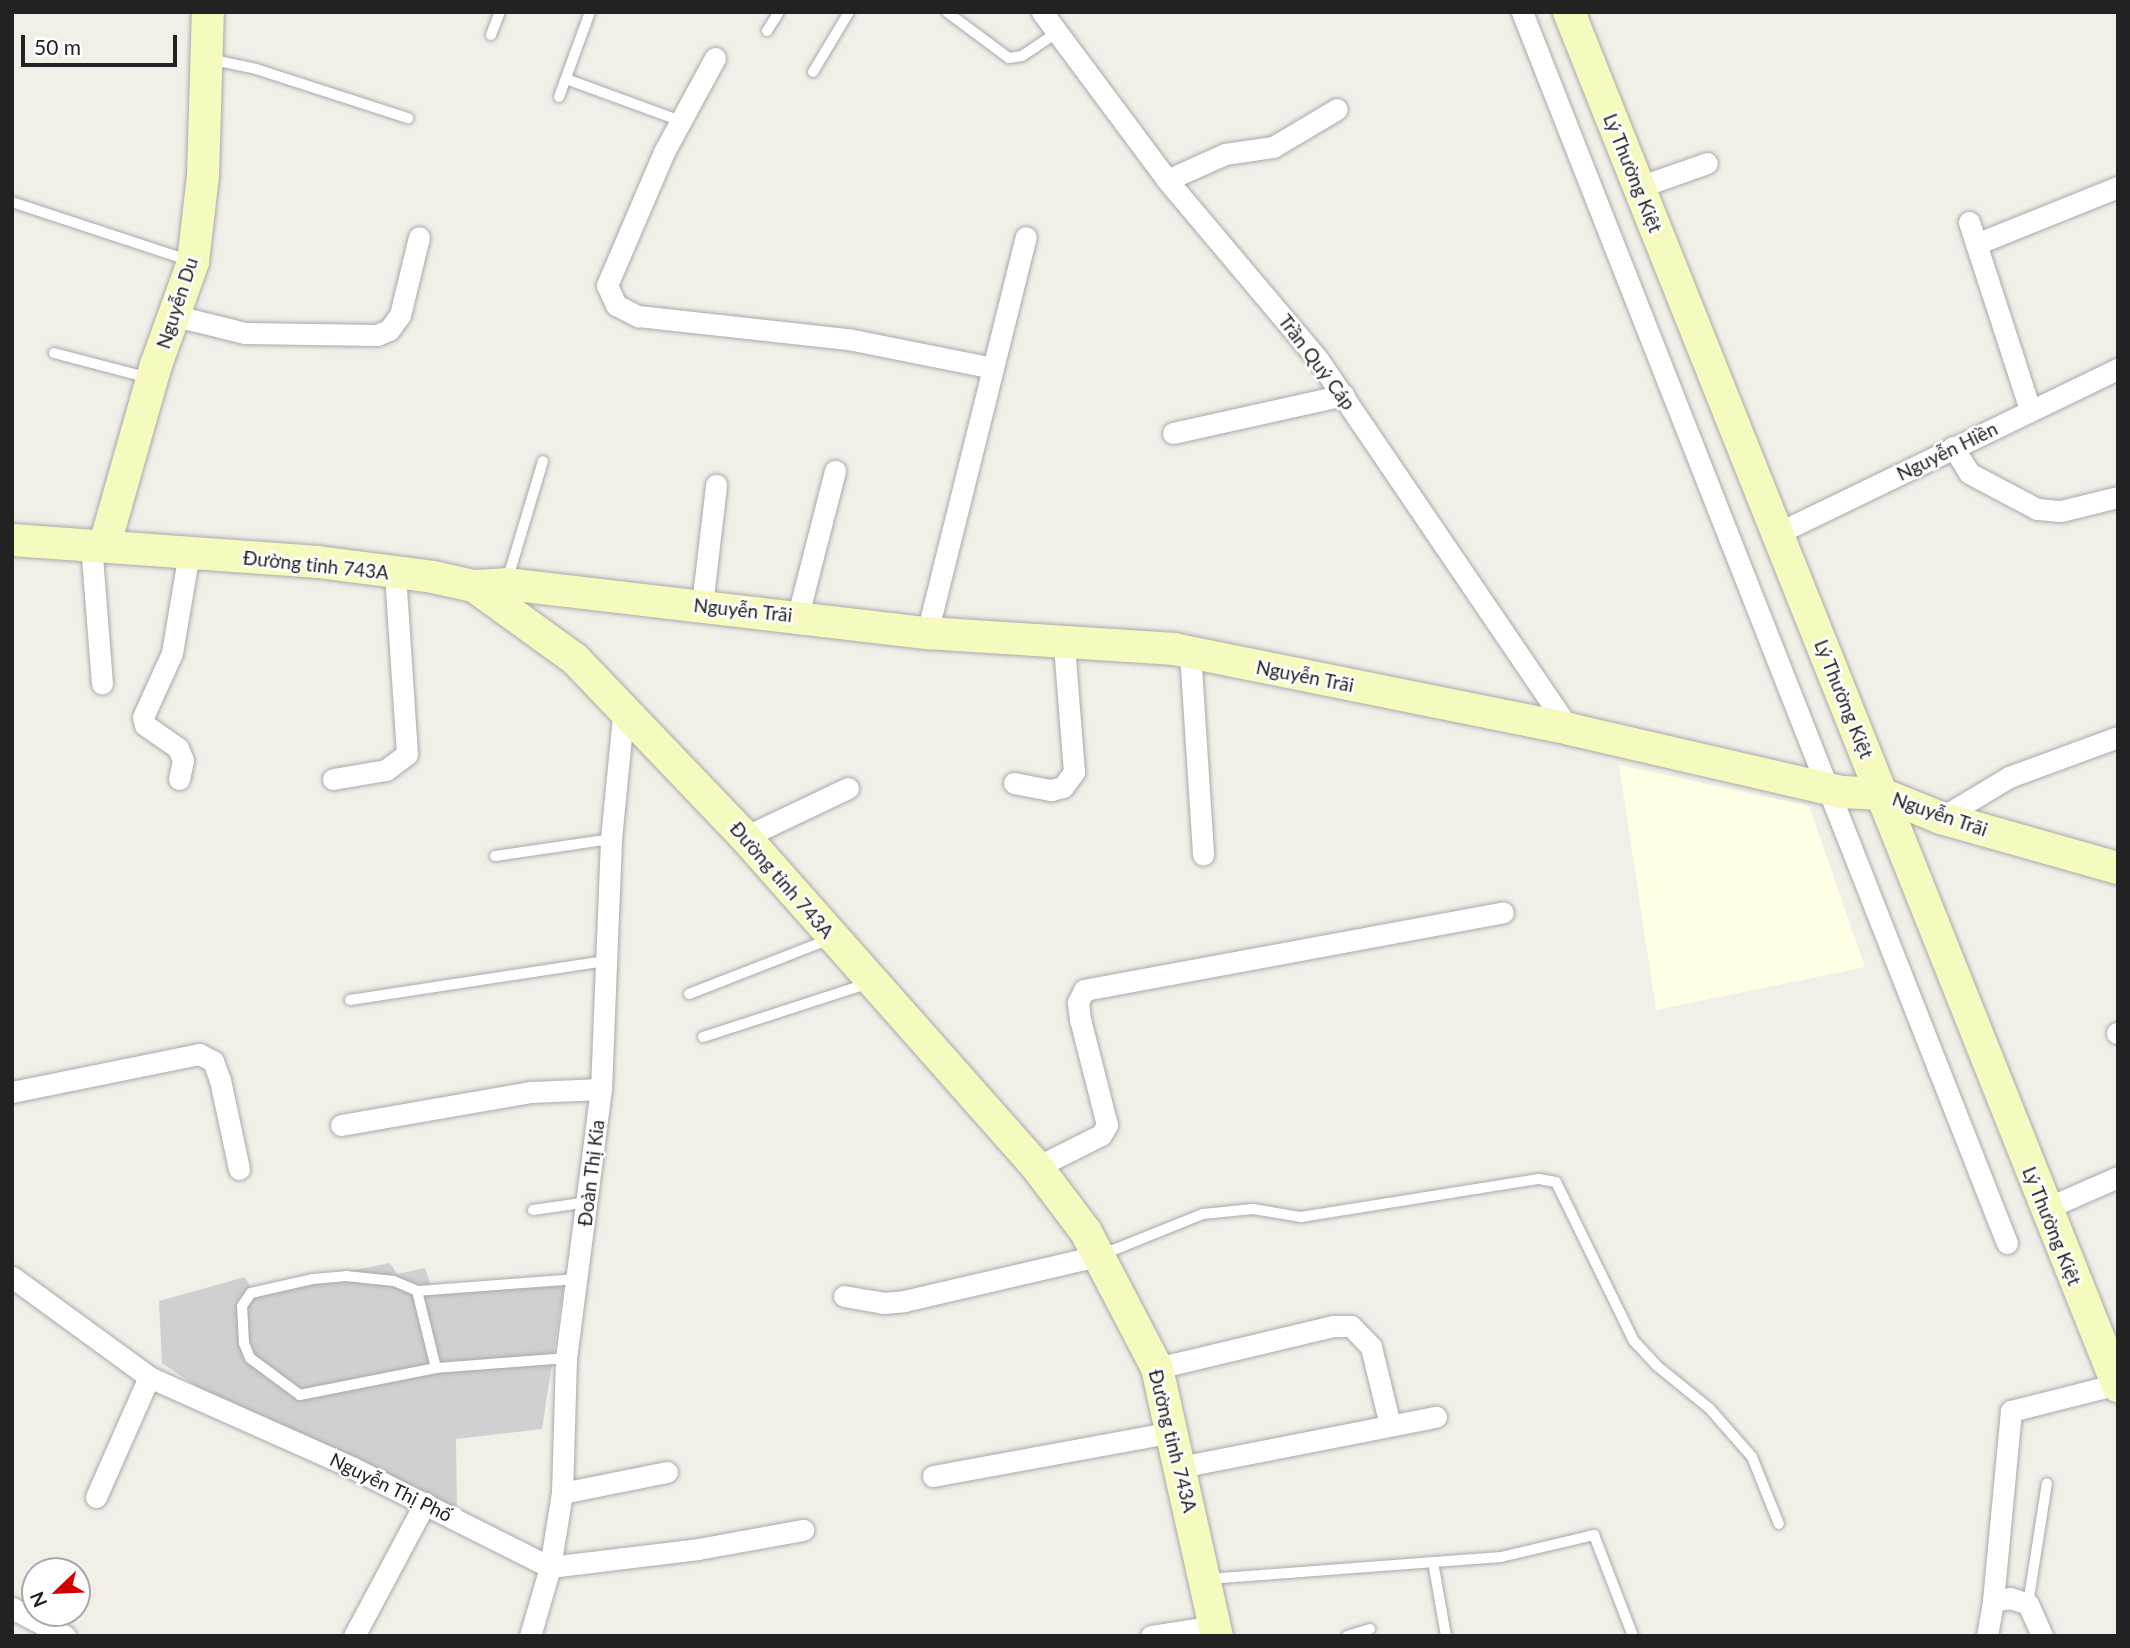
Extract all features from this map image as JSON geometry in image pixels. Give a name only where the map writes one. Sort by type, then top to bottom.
[{"type":"main road","name":"Nguyễn Du","points":[[98,544],[172,315],[193,262],[203,176],[208,12]]},
{"type":"main road","name":"Lý Thường Kiệt","points":[[1569,12],[2117,1385]]},
{"type":"main road","name":"Đường tỉnh 743A","points":[[12,540],[98,544],[396,572],[474,586],[537,628],[624,706],[745,837],[1037,1167],[1101,1255],[1157,1368],[1216,1631]]},
{"type":"main road","name":"Nguyễn Trãi","points":[[474,586],[507,584],[798,615],[927,633],[1190,652],[1569,729],[1826,788],[1882,794],[1941,818],[2117,869]]},
{"type":"street","name":"Trần Quý Cáp","points":[[1042,12],[1055,34],[1167,180],[1344,395],[1569,729]]},
{"type":"street","points":[[1522,12],[2007,1243]]},
{"type":"street","points":[[715,58],[681,121],[607,285],[616,305],[638,316],[848,339],[993,368]]},
{"type":"street","points":[[1167,180],[1225,153],[1273,147],[1337,109]]},
{"type":"street","points":[[1639,187],[1707,163]]},
{"type":"street","points":[[1976,244],[2118,187]]},
{"type":"street","points":[[1969,222],[2030,410]]},
{"type":"street","points":[[172,315],[245,333],[377,335],[389,330],[400,315],[419,237]]},
{"type":"street","points":[[927,633],[1026,237]]},
{"type":"street","name":"Nguyễn Hiền","points":[[1776,534],[2118,369]]},
{"type":"street","points":[[1173,433],[1344,395]]},
{"type":"street","points":[[1952,447],[1969,473],[2036,509],[2060,511],[2118,497]]},
{"type":"street","points":[[798,615],[835,471]]},
{"type":"street","points":[[702,605],[716,485]]},
{"type":"street","name":"Nguyễn Du","points":[[98,544],[102,684]]},
{"type":"street","points":[[179,779],[183,760],[178,748],[145,725],[143,717],[172,653],[189,553]]},
{"type":"street","points":[[333,779],[386,770],[407,754],[396,572]]},
{"type":"street","points":[[1014,783],[1051,790],[1063,787],[1074,772],[1064,644]]},
{"type":"street","points":[[1190,652],[1203,855]]},
{"type":"street","name":"Đoàn Thị Kia","points":[[530,1636],[550,1567],[562,1493],[566,1357],[601,1089],[604,961],[611,839],[624,706]]},
{"type":"street","points":[[1941,818],[2009,777],[2118,737]]},
{"type":"street","points":[[745,837],[848,788]]},
{"type":"street","points":[[1037,1167],[1101,1135],[1107,1125],[1080,1020],[1078,1002],[1084,990],[1503,912]]},
{"type":"street","points":[[12,1092],[200,1054],[213,1061],[220,1080],[239,1168]]},
{"type":"street","points":[[341,1125],[531,1092],[601,1089]]},
{"type":"street","points":[[2045,1209],[2118,1177]]},
{"type":"street","points":[[844,1297],[883,1303],[904,1301],[1101,1255]]},
{"type":"street","name":"Nguyễn Thị Phố","points":[[12,1277],[149,1377],[425,1503],[550,1567]]},
{"type":"street","points":[[1157,1368],[1333,1326],[1351,1326],[1371,1347],[1390,1425]]},
{"type":"street","points":[[96,1497],[149,1377]]},
{"type":"street","points":[[1987,1636],[1993,1601],[2011,1411],[2117,1385]]},
{"type":"street","points":[[1180,1467],[1436,1417]]},
{"type":"street","points":[[933,1476],[1172,1432]]},
{"type":"street","points":[[562,1493],[667,1472]]},
{"type":"street","points":[[354,1636],[425,1503]]},
{"type":"street","points":[[550,1567],[803,1530]]},
{"type":"street","points":[[1993,1601],[2010,1598],[2028,1604],[2042,1636]]},
{"type":"street","points":[[12,1608],[65,1636]]},
{"type":"street","points":[[1151,1636],[1216,1631]]},
{"type":"lane","points":[[491,35],[500,12]]},
{"type":"lane","points":[[559,97],[590,12]]},
{"type":"lane","points":[[768,31],[779,12]]},
{"type":"lane","points":[[813,72],[849,12]]},
{"type":"lane","points":[[947,12],[1009,58],[1023,56],[1055,34]]},
{"type":"lane","points":[[206,58],[256,69],[408,118]]},
{"type":"lane","points":[[566,79],[681,121]]},
{"type":"lane","points":[[12,202],[193,262]]},
{"type":"lane","points":[[54,354],[152,379]]},
{"type":"lane","points":[[507,584],[543,461]]},
{"type":"lane","points":[[495,856],[611,839]]},
{"type":"lane","points":[[689,994],[833,938]]},
{"type":"lane","points":[[350,1000],[604,961]]},
{"type":"lane","points":[[703,1037],[872,982]]},
{"type":"lane","points":[[1101,1255],[1203,1214],[1253,1209],[1301,1217],[1539,1179],[1556,1182],[1634,1341],[1656,1365],[1710,1409],[1752,1457],[1779,1524]]},
{"type":"lane","points":[[533,1210],[588,1202]]},
{"type":"lane","points":[[566,1357],[436,1367],[300,1395],[266,1373],[250,1358],[244,1343],[242,1306],[251,1293],[346,1276],[394,1281],[417,1291],[576,1279]]},
{"type":"lane","points":[[417,1291],[436,1367]]},
{"type":"lane","points":[[2028,1604],[2048,1483]]},
{"type":"lane","points":[[1205,1580],[1501,1557],[1594,1535],[1633,1636]]},
{"type":"lane","points":[[1433,1562],[1446,1636]]},
{"type":"lane","points":[[1347,1636],[1370,1629]]},
{"type":"shaded area","points":[[1619,765],[1809,806],[1865,967],[1656,1010]]},
{"type":"shaded area","points":[[390,1263],[397,1274],[425,1268],[432,1289],[565,1278],[542,1429],[456,1439],[457,1513],[206,1393],[162,1363],[159,1301],[245,1277],[252,1290]]}]
